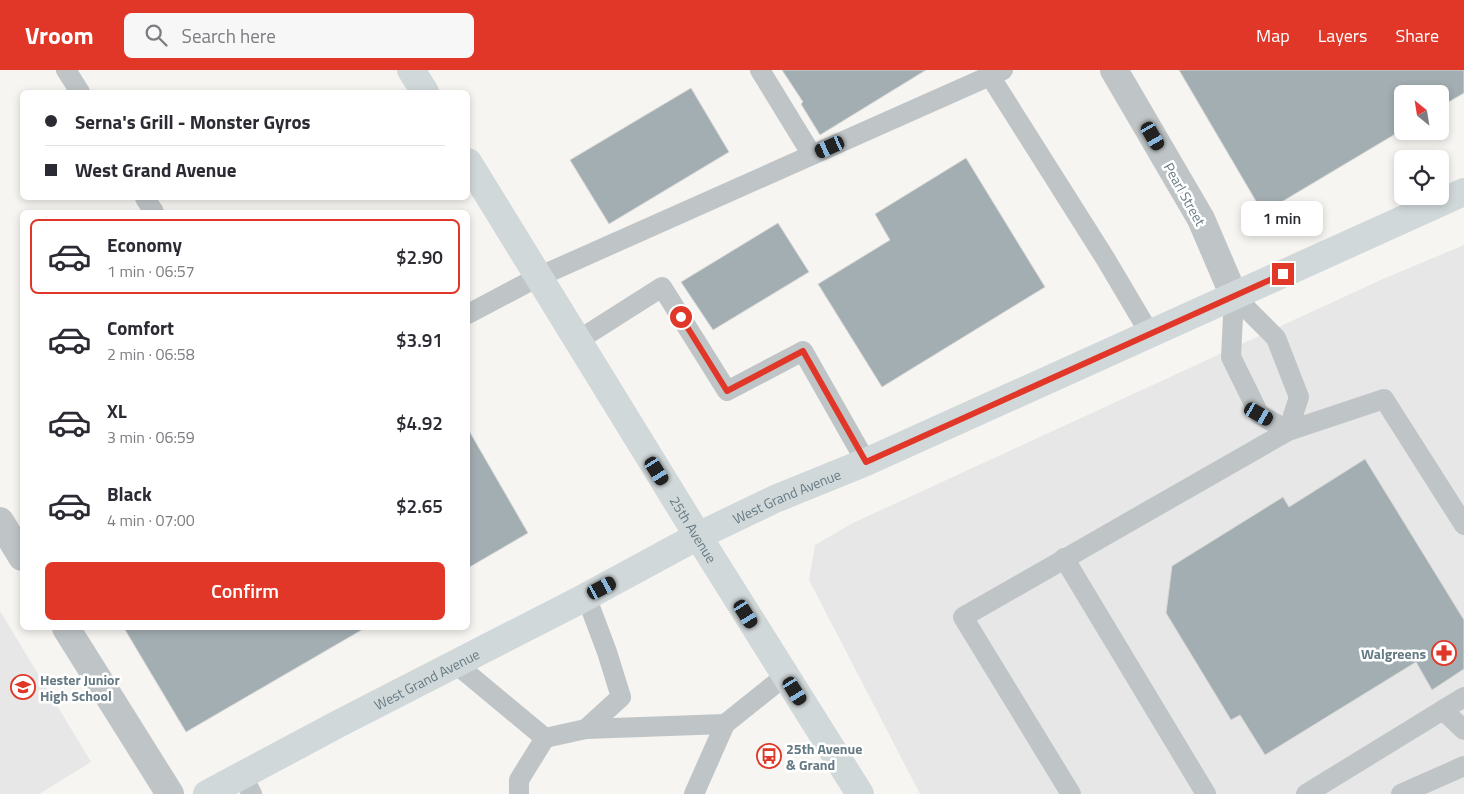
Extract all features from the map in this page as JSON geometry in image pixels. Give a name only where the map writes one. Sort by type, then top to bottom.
[{"type":"main road","points":[[411,70],[424,90]]},
{"type":"main road","name":"25th Avenue","points":[[470,165],[577,341],[860,794]]},
{"type":"main road","name":"West Grand Avenue","points":[[207,794],[247,785],[346,720],[698,536],[775,499],[866,462],[1464,192]]},
{"type":"street","name":"Pearl Street","points":[[1114,70],[1201,219],[1234,296]]},
{"type":"street","points":[[0,521],[20,550]]},
{"type":"street","points":[[67,630],[170,794]]},
{"type":"lane","points":[[66,70],[79,90]]},
{"type":"lane","points":[[760,70],[812,155]]},
{"type":"lane","points":[[470,313],[538,277],[997,73],[1150,334]]},
{"type":"lane","points":[[577,341],[662,287],[727,391],[803,351],[866,462]]},
{"type":"lane","points":[[1234,296],[1231,357],[1259,414],[1288,431]]},
{"type":"lane","points":[[1234,296],[1276,338],[1299,397],[1288,431]]},
{"type":"lane","points":[[1071,794],[963,616],[1288,431],[1384,399],[1464,525]]},
{"type":"lane","points":[[1064,558],[1206,794]]},
{"type":"lane","points":[[586,596],[607,652],[621,697],[586,729]]},
{"type":"lane","points":[[456,664],[545,738]]},
{"type":"lane","points":[[694,794],[725,724],[785,676]]},
{"type":"lane","points":[[1306,794],[1464,697]]},
{"type":"lane","points":[[1443,710],[1464,730]]},
{"type":"lane","points":[[519,794],[518,780],[545,738],[586,729],[725,724]]},
{"type":"lane","points":[[1400,794],[1464,766]]},
{"type":"shaded area","points":[[1464,245],[1464,794],[920,794],[809,580],[815,545],[853,523],[1383,279]]},
{"type":"shaded area","name":"Hester Junior High School","points":[[0,611],[91,762],[39,794],[0,794]]},
{"type":"building","points":[[782,70],[926,70],[820,135],[801,104],[803,102]]},
{"type":"building","points":[[1179,70],[1464,70],[1464,93],[1449,102],[1449,85],[1394,85],[1394,135],[1263,213]]},
{"type":"building","points":[[691,88],[729,152],[609,224],[570,160]]},
{"type":"building","points":[[966,158],[1045,287],[882,387],[818,284],[890,240],[875,214]]},
{"type":"building","points":[[778,223],[809,272],[713,330],[681,282]]},
{"type":"building","points":[[470,432],[528,533],[470,567]]},
{"type":"building","name":"Walgreens","points":[[1365,459],[1464,620],[1464,669],[1432,690],[1416,662],[1265,755],[1240,715],[1231,720],[1166,613],[1172,566],[1283,497],[1289,507]]},
{"type":"building","points":[[125,630],[362,630],[186,732]]},
{"type":"place","name":"Walgreens","points":[[1444,653]]},
{"type":"place","name":"Hester Junior High School","points":[[23,687]]},
{"type":"place","name":"25th Avenue & Grand","points":[[769,756]]},
{"type":"route","points":[[681,317],[727,391],[803,351],[866,462],[1283,274]]}]
